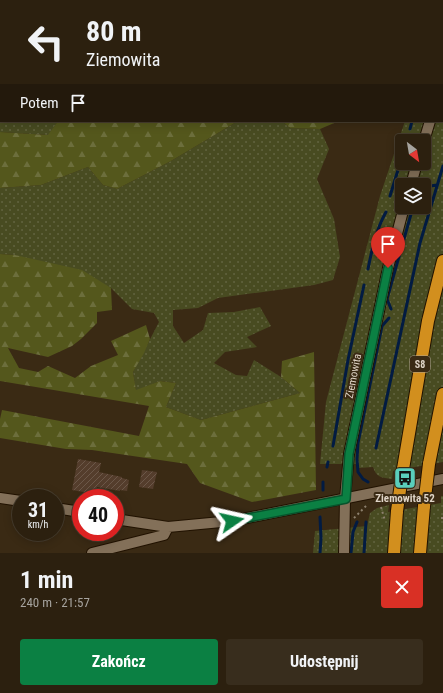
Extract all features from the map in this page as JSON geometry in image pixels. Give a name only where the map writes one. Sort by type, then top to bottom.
[{"type":"highway","name":"S8","points":[[394,553],[397,511],[403,469],[428,321],[443,261]]},
{"type":"highway","points":[[420,553],[429,464],[443,394]]},
{"type":"street","points":[[426,134],[430,122]]},
{"type":"street","name":"Ziemowita","points":[[344,553],[349,454],[388,268],[402,214]]},
{"type":"street","points":[[124,520],[168,527],[232,521],[443,479]]},
{"type":"street","points":[[0,498],[12,500]]},
{"type":"street","points":[[92,553],[164,535],[168,527]]},
{"type":"path","points":[[381,507],[386,522]]},
{"type":"green space","points":[[57,122],[49,135],[0,132],[0,123]]},
{"type":"green space","points":[[57,122],[236,122],[171,161],[117,189],[103,185],[88,167],[41,185],[0,188],[0,132],[48,135]]},
{"type":"green space","points":[[236,122],[283,122],[290,128],[320,129],[329,149],[317,179],[334,219],[340,257],[333,280],[314,285],[218,298],[198,308],[173,310],[173,326],[184,343],[203,330],[208,313],[234,312],[260,307],[271,326],[247,337],[257,347],[225,352],[214,363],[236,375],[247,376],[254,360],[281,377],[300,393],[201,420],[166,407],[176,383],[160,381],[136,391],[133,372],[159,322],[154,313],[132,309],[111,288],[15,255],[0,254],[0,188],[41,185],[88,167],[103,185],[117,189],[171,161]]},
{"type":"green space","points":[[283,122],[337,122],[320,129],[290,128]]},
{"type":"green space","points":[[405,122],[443,122],[443,462],[393,471],[392,479],[378,475],[373,467],[359,468],[356,464],[320,464],[326,402],[380,196],[395,151],[395,170],[431,170],[431,134],[401,134]]},
{"type":"green space","points":[[0,254],[15,255],[82,270],[111,288],[112,310],[97,312],[97,323],[72,346],[48,357],[8,348],[19,368],[38,372],[48,366],[75,378],[91,366],[118,355],[111,341],[146,325],[150,339],[133,372],[136,390],[160,381],[176,383],[166,407],[201,420],[300,393],[281,377],[282,361],[314,352],[316,490],[252,502],[200,483],[187,464],[92,450],[66,449],[0,438],[0,419],[2,410],[139,436],[149,406],[0,381]]},
{"type":"green space","points":[[441,496],[443,496],[443,553],[313,553],[315,531],[367,526],[370,513],[377,508],[389,505],[388,512],[441,503]]},
{"type":"building","points":[[78,459],[101,463],[99,472],[129,480],[127,491],[124,491],[124,489],[97,487],[96,489],[72,489]]},
{"type":"building","points":[[142,470],[157,472],[153,489],[139,487]]},
{"type":"waterway","points":[[410,129],[412,122]]},
{"type":"waterway","points":[[376,448],[420,243],[443,166]]},
{"type":"waterway","points":[[390,196],[398,170]]},
{"type":"waterway","points":[[431,186],[437,185]]},
{"type":"waterway","points":[[368,269],[377,233],[386,212]]},
{"type":"waterway","points":[[391,309],[387,299],[411,214]]},
{"type":"waterway","points":[[333,446],[348,360],[364,285]]},
{"type":"waterway","points":[[368,482],[363,479],[358,472],[358,443],[382,326],[389,318]]},
{"type":"waterway","points":[[327,467],[328,462]]},
{"type":"waterway","points":[[323,482],[323,490]]},
{"type":"waterway","points":[[320,517],[320,553]]},
{"type":"waterway","points":[[351,553],[353,532],[357,522]]},
{"type":"waterway","points":[[364,553],[366,522]]},
{"type":"place","name":"Ziemowita 52","points":[[405,478]]},
{"type":"route","points":[[232,521],[346,499],[349,454],[374,328],[388,268]]}]
